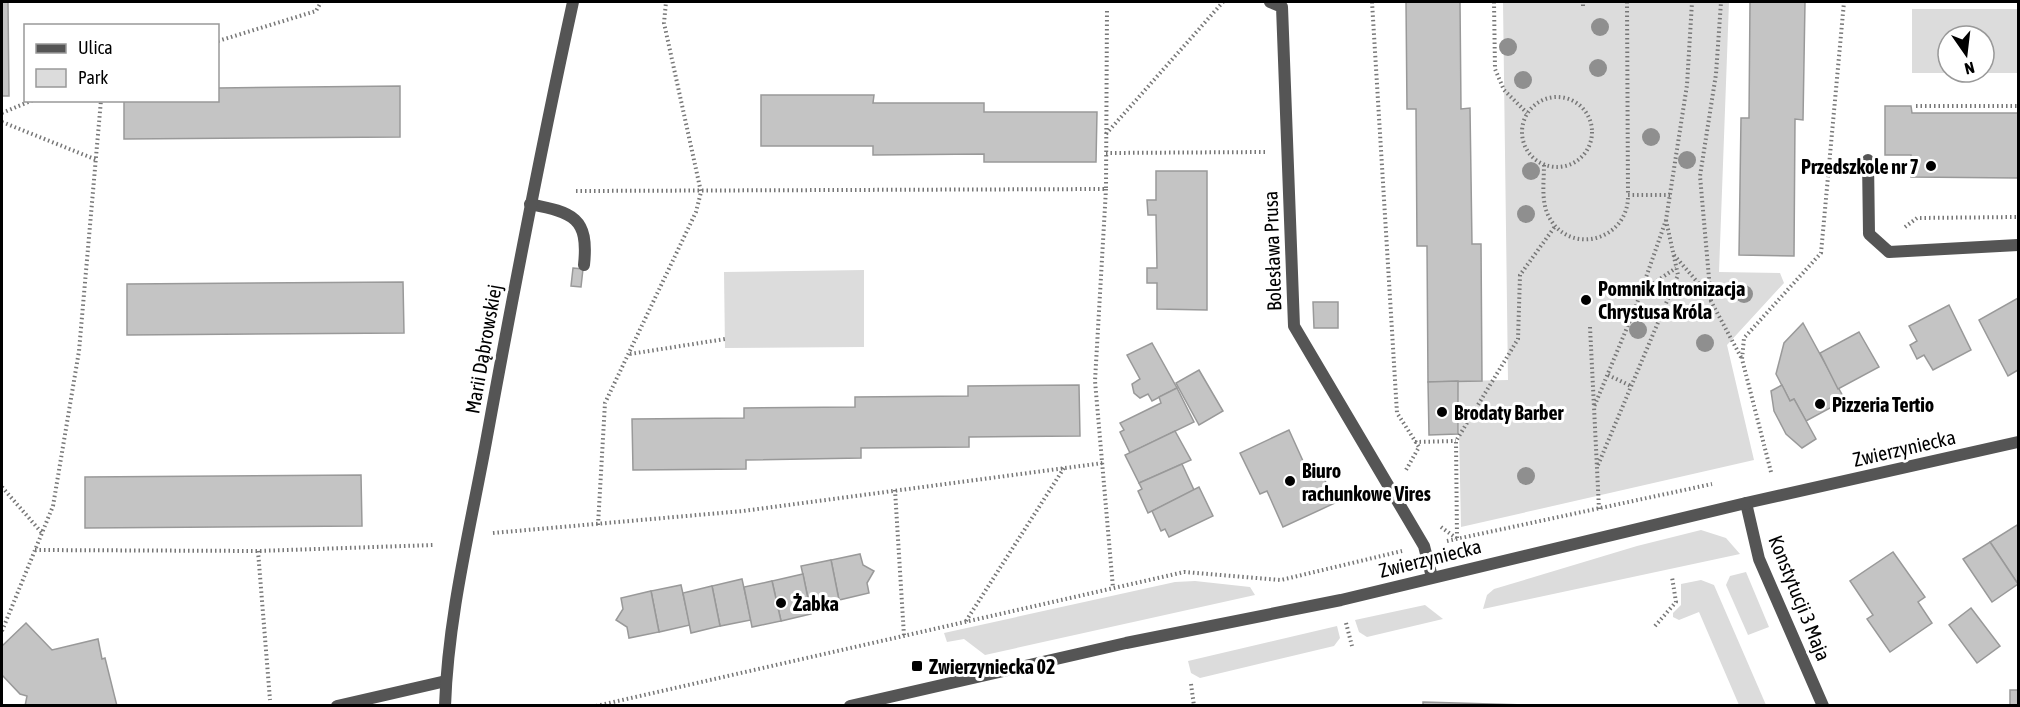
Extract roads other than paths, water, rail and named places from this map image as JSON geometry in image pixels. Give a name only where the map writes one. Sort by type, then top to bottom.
[{"type":"street","name":"Marii Dąbrowskiej","points":[[445,705],[446,681],[460,583],[530,204],[573,2]]},
{"type":"street","name":"Bolesława Prusa","points":[[1270,2],[1282,7],[1294,326],[1424,546],[1432,578]]},
{"type":"street","points":[[1868,159],[1869,234],[1889,252],[2019,245]]},
{"type":"street","points":[[530,204],[567,213],[580,224],[586,242],[584,265]]},
{"type":"street","name":"Zwierzyniecka","points":[[850,705],[1432,578],[1746,503],[2019,442]]},
{"type":"street","name":"Konstytucji 3 Maja","points":[[1746,503],[1759,559],[1823,705]]},
{"type":"street","points":[[337,705],[446,681]]},
{"type":"place","name":"Przedszkole nr 7","points":[[1931,166]]},
{"type":"place","name":"Pomnik Intronizacja Chrystusa Króla","points":[[1586,300]]},
{"type":"place","name":"Pizzeria Tertio","points":[[1820,404]]},
{"type":"place","name":"Brodaty Barber","points":[[1442,412]]},
{"type":"place","name":"Biuro rachunkowe Vires","points":[[1290,481]]},
{"type":"place","name":"Żabka","points":[[781,603]]},
{"type":"place","name":"Zwierzyniecka 02","points":[[917,666]]}]
